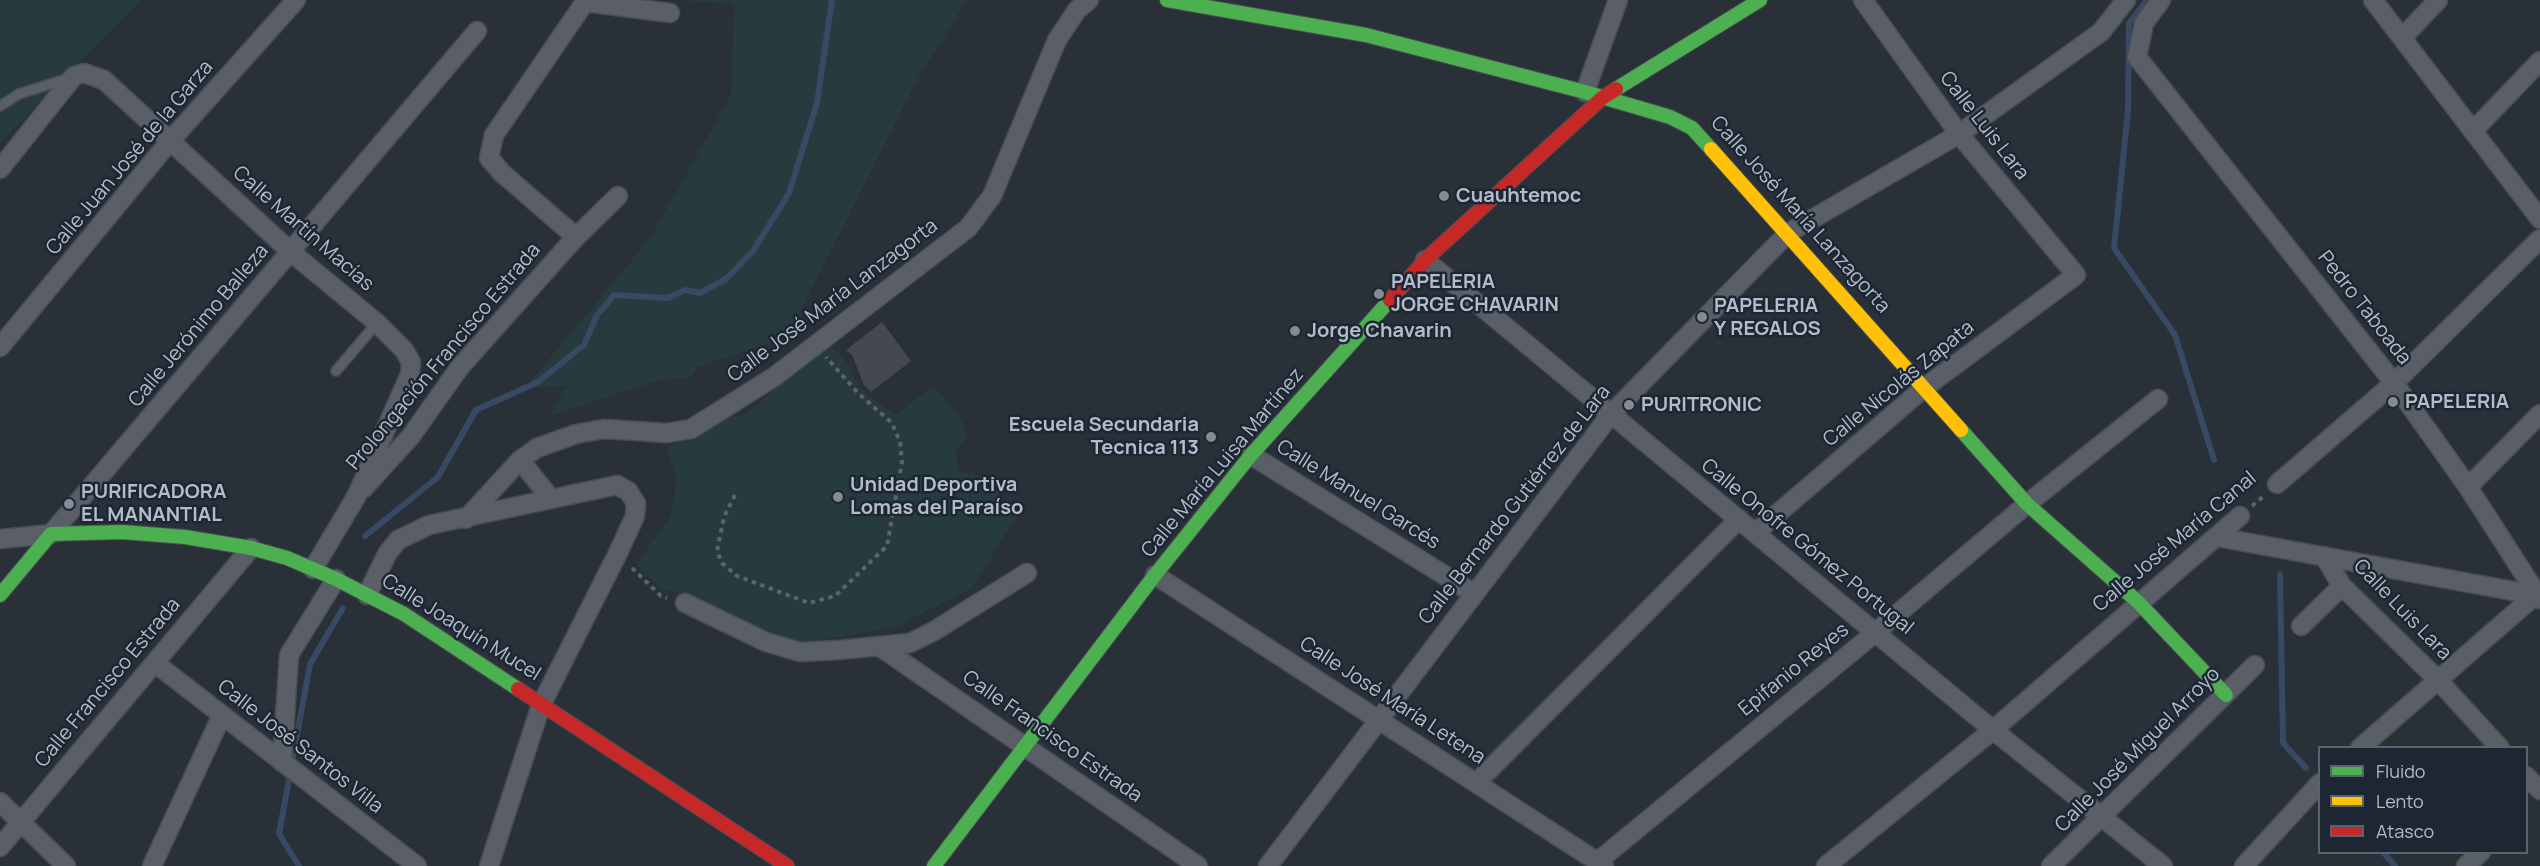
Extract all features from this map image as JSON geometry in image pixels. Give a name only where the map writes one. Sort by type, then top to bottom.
[{"type":"street","name":"Calle Juan José de la Garza","points":[[0,347],[170,141],[296,0]]},
{"type":"street","name":"Calle José María Lanzagorta","points":[[466,519],[520,460],[537,448],[576,434],[604,429],[668,433],[691,429],[774,377],[968,228],[992,196],[1061,32],[1077,10],[1089,0]]},
{"type":"street","name":"Calle José María Lanzagorta","points":[[1167,0],[1366,35],[1594,95],[1670,117],[1692,128],[1788,233],[2027,504],[2138,602],[2226,695]]},
{"type":"street","points":[[1594,95],[1618,0]]},
{"type":"street","name":"Calle María Luisa Martínez","points":[[934,866],[1155,575],[1251,455],[1425,260],[1594,95],[1760,0]]},
{"type":"street","name":"Calle Luis Lara","points":[[1863,0],[1959,134],[2076,275]]},
{"type":"street","name":"Calle Bernardo Gutiérrez de Lara","points":[[1268,866],[1378,718],[1611,414],[1788,233],[1959,134],[2101,32],[2126,0]]},
{"type":"street","name":"Pedro Taboada","points":[[2161,0],[2144,23],[2137,57],[2394,383],[2468,487],[2539,595]]},
{"type":"street","points":[[2373,0],[2540,219]]},
{"type":"street","points":[[2402,38],[2438,0]]},
{"type":"street","points":[[576,237],[502,173],[489,158],[495,135],[585,2],[670,13]]},
{"type":"street","name":"Calle Jerónimo Balleza","points":[[0,595],[477,31]]},
{"type":"street","points":[[2473,130],[2540,61]]},
{"type":"street","name":"Calle Martín Macías","points":[[74,76],[84,73],[104,80],[291,252],[377,323],[404,350],[411,362],[410,374],[356,497],[313,568]]},
{"type":"street","points":[[0,169],[74,76]]},
{"type":"street","name":"Prolongación Francisco Estrada","points":[[356,497],[411,436],[460,367],[576,237],[618,196]]},
{"type":"street","name":"Calle José María Canal","points":[[2277,484],[2394,383],[2540,239]]},
{"type":"street","name":"Calle Onofre Gómez Portugal","points":[[1425,260],[1994,730],[2163,866]]},
{"type":"street","name":"Calle Nicolás Zapata","points":[[1755,533],[1924,388],[2076,275]]},
{"type":"street","name":"Epifanio Reyes","points":[[1600,864],[2027,504],[2158,399]]},
{"type":"street","points":[[2468,487],[2540,414]]},
{"type":"street","name":"Calle Manuel Garcés","points":[[1251,455],[1473,593]]},
{"type":"street","points":[[520,460],[551,499]]},
{"type":"street","points":[[367,595],[387,554],[398,540],[429,525],[466,519],[617,485],[628,491],[636,503],[635,516],[617,555],[541,705],[489,866]]},
{"type":"street","name":"Calle José María Canal","points":[[1826,866],[1994,730],[2138,602],[2240,516]]},
{"type":"street","points":[[1476,783],[1738,519]]},
{"type":"street","name":"Calle Joaquín Mucel","points":[[0,539],[51,534],[122,532],[185,537],[251,548],[313,568],[404,614],[788,866]]},
{"type":"street","name":"Calle Luis Lara","points":[[2217,537],[2325,556],[2342,586],[2437,679],[2499,746]]},
{"type":"street","name":"Calle Francisco Estrada","points":[[0,847],[251,548]]},
{"type":"street","points":[[2325,556],[2539,595]]},
{"type":"street","points":[[685,603],[766,642],[800,652],[879,646],[910,643],[934,631],[1028,573]]},
{"type":"street","name":"Calle José María Letena","points":[[1155,575],[1600,864]]},
{"type":"street","points":[[282,762],[289,655],[336,579]]},
{"type":"street","points":[[2301,626],[2342,586]]},
{"type":"street","points":[[2361,746],[2437,679],[2539,595]]},
{"type":"street","name":"Calle Francisco Estrada","points":[[879,646],[1198,866]]},
{"type":"street","name":"Calle José Santos Villa","points":[[155,663],[417,866]]},
{"type":"street","name":"Calle José Miguel Arroyo","points":[[2051,866],[2255,665]]},
{"type":"street","points":[[152,866],[222,715]]},
{"type":"street","points":[[2528,778],[2540,790]]},
{"type":"street","points":[[2244,866],[2318,784]]},
{"type":"street","points":[[0,802],[66,866]]},
{"type":"street","points":[[2466,866],[2479,854]]},
{"type":"lane","points":[[0,106],[19,94],[74,76]]},
{"type":"lane","points":[[336,371],[377,323]]},
{"type":"path","points":[[735,495],[724,517],[717,551],[722,564],[736,576],[809,603],[835,596],[887,546],[902,462],[900,442],[892,423],[858,393],[816,346]]},
{"type":"path","name":"Calle José María Canal","points":[[2240,516],[2277,484]]},
{"type":"path","points":[[617,555],[661,596],[685,603]]},
{"type":"green space","points":[[0,0],[141,0],[0,142]]},
{"type":"green space","points":[[675,0],[967,0],[916,82],[787,338],[697,367],[691,378],[660,380],[550,416],[566,386],[525,388],[651,237],[731,95],[734,4]]},
{"type":"green space","name":"Unidad Deportiva Lomas del Paraíso","points":[[829,345],[844,358],[855,380],[868,396],[896,415],[934,385],[963,423],[967,439],[956,449],[958,471],[988,478],[1016,517],[972,588],[898,626],[790,646],[685,594],[663,590],[636,565],[671,515],[677,480],[667,449],[718,418],[744,415]]},
{"type":"building","points":[[882,322],[911,361],[871,392],[864,385],[852,355],[846,350]]},
{"type":"waterway","points":[[365,536],[438,477],[476,410],[538,382],[584,345],[597,315],[614,295],[668,298],[685,290],[700,293],[726,279],[753,251],[789,193],[817,103],[832,0]]},
{"type":"waterway","points":[[2147,0],[2129,23],[2128,110],[2114,248],[2175,335],[2214,460]]},
{"type":"waterway","points":[[2280,574],[2283,743],[2306,768]]},
{"type":"waterway","points":[[299,866],[279,834],[310,664],[343,608]]},
{"type":"waterway","points":[[2385,854],[2395,866]]},
{"type":"traffic: fast","points":[[1167,0],[1366,35],[1585,92],[1670,117],[1692,128],[1711,149]]},
{"type":"traffic: fast","points":[[1616,89],[1760,0]]},
{"type":"traffic: fast","points":[[934,866],[1155,575],[1251,455],[1390,300]]},
{"type":"traffic: fast","points":[[1961,430],[2027,504],[2138,602],[2226,695]]},
{"type":"traffic: fast","points":[[0,595],[51,534],[122,532],[185,537],[251,548],[287,558],[336,579],[404,614],[518,689]]},
{"type":"traffic: slow","points":[[1711,149],[1961,430]]},
{"type":"traffic: jam","points":[[1390,300],[1425,260],[1602,98],[1616,89]]},
{"type":"traffic: jam","points":[[518,689],[787,866]]},
{"type":"place","name":"Cuauhtemoc","points":[[1444,196]]},
{"type":"place","name":"PAPELERIA JORGE CHAVARIN","points":[[1379,294]]},
{"type":"place","name":"PAPELERIA Y REGALOS","points":[[1702,317]]},
{"type":"place","name":"Jorge Chavarin","points":[[1295,331]]},
{"type":"place","name":"PAPELERIA","points":[[2393,402]]},
{"type":"place","name":"PURITRONIC","points":[[1629,405]]},
{"type":"place","name":"Escuela Secundaria Tecnica 113","points":[[1211,437]]},
{"type":"place","name":"Unidad Deportiva Lomas del Paraíso","points":[[838,497]]},
{"type":"place","name":"PURIFICADORA EL MANANTIAL","points":[[69,504]]}]
